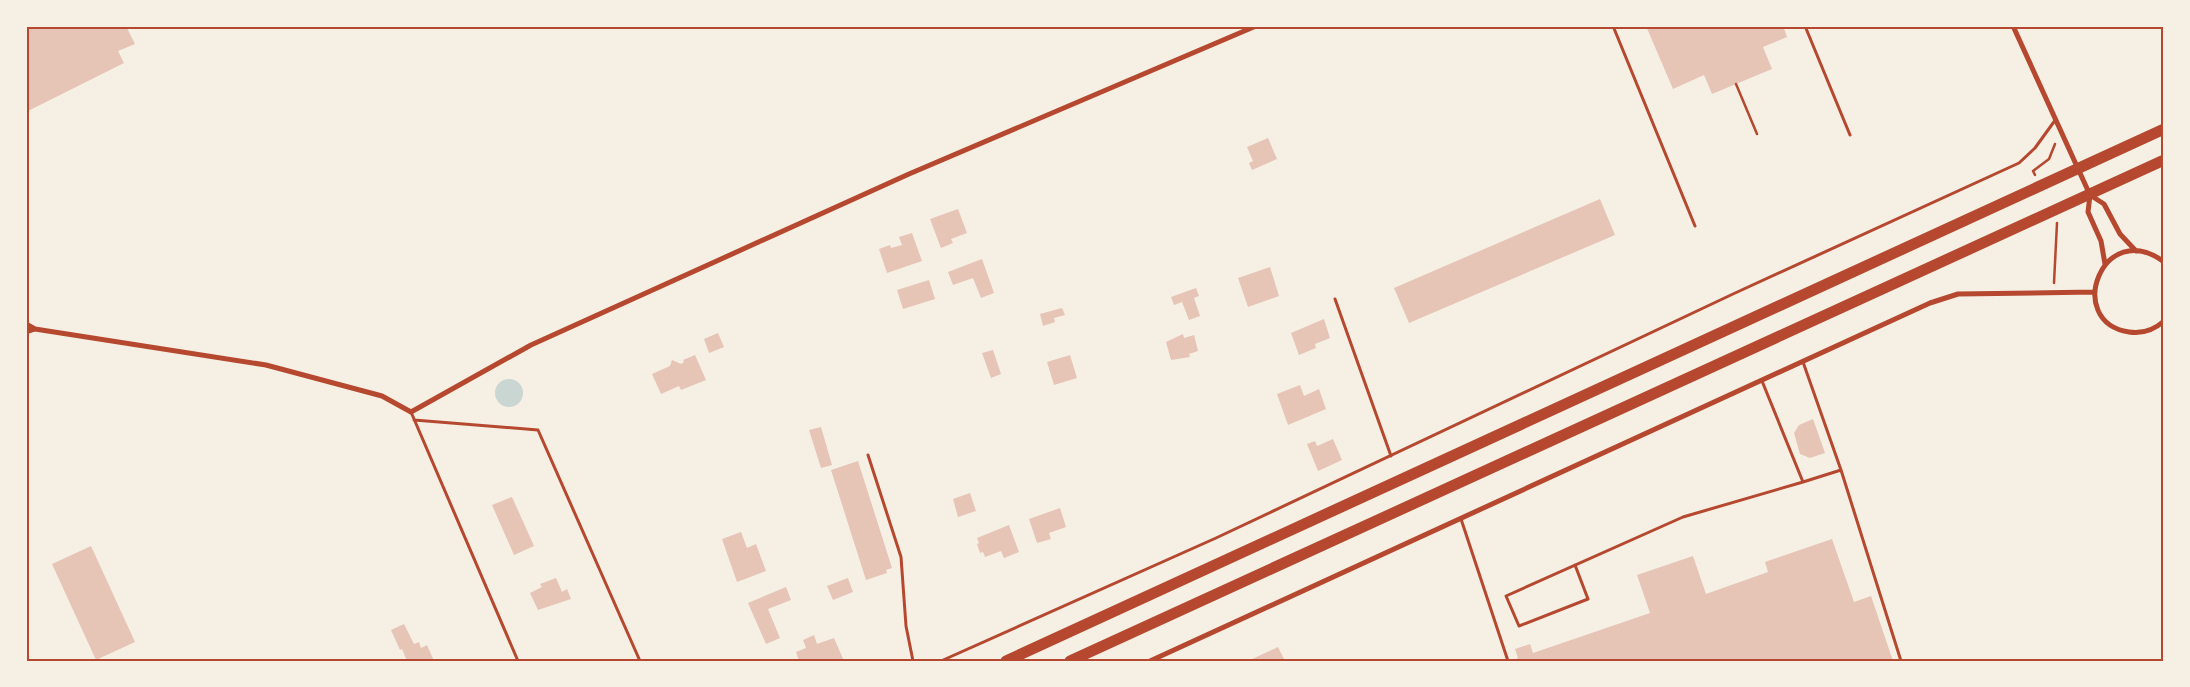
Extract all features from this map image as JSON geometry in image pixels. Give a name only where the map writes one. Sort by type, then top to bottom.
[{"type":"main road","points":[[1006,661],[2164,129]]},
{"type":"main road","points":[[1070,661],[2164,160]]},
{"type":"street","points":[[26,324],[35,329],[266,365],[382,396],[411,412],[531,345],[909,174],[1256,26]]},
{"type":"street","points":[[2013,26],[2090,194],[2104,204],[2120,234],[2136,251]]},
{"type":"street","points":[[2090,194],[2088,212],[2101,241],[2105,264]]},
{"type":"street","points":[[2164,262],[2147,253],[2136,251],[2124,252],[2105,264],[2095,281],[2094,292],[2096,304],[2102,316],[2111,325],[2122,331],[2135,333],[2148,331],[2164,321]]},
{"type":"street","points":[[1150,661],[1930,303],[1958,294],[2094,292]]},
{"type":"street","points":[[26,332],[35,329]]},
{"type":"lane","points":[[1614,26],[1695,226]]},
{"type":"lane","points":[[1805,26],[1850,135]]},
{"type":"lane","points":[[941,661],[1216,538],[1734,294],[2019,163],[2035,148],[2056,118]]},
{"type":"lane","points":[[1336,299],[1391,456]]},
{"type":"lane","points":[[1803,361],[1841,470],[1901,661]]},
{"type":"lane","points":[[1762,380],[1802,482]]},
{"type":"lane","points":[[411,412],[518,661]]},
{"type":"lane","points":[[414,420],[538,430],[640,661]]},
{"type":"lane","points":[[868,454],[902,557],[906,626],[913,661]]},
{"type":"lane","points":[[1575,565],[1588,599],[1519,626],[1506,596],[1683,516],[1841,470]]},
{"type":"lane","points":[[1461,518],[1508,661]]},
{"type":"path","points":[[1736,84],[1757,134]]},
{"type":"shaded area","points":[[509,379],[519,383],[523,393],[519,403],[509,407],[499,403],[495,393],[499,383]]},
{"type":"building","points":[[26,26],[126,26],[135,44],[118,51],[124,63],[26,112]]},
{"type":"building","points":[[1646,26],[1783,26],[1787,37],[1763,47],[1772,69],[1712,94],[1704,75],[1673,89]]},
{"type":"building","points":[[1268,138],[1277,159],[1252,170],[1249,163],[1253,161],[1247,147]]},
{"type":"building","points":[[1600,199],[1615,235],[1409,323],[1394,288]]},
{"type":"building","points":[[958,209],[967,233],[951,239],[953,243],[941,248],[930,219]]},
{"type":"building","points":[[912,233],[922,261],[887,273],[879,249],[890,245],[891,248],[902,245],[899,237]]},
{"type":"building","points":[[982,259],[994,293],[981,298],[973,278],[953,285],[948,272]]},
{"type":"building","points":[[1270,267],[1279,296],[1248,307],[1238,278]]},
{"type":"building","points":[[929,280],[935,299],[903,309],[897,290]]},
{"type":"building","points":[[1196,288],[1199,296],[1194,298],[1200,316],[1189,320],[1182,302],[1174,305],[1171,297]]},
{"type":"building","points":[[1062,308],[1065,315],[1054,318],[1055,322],[1043,326],[1040,314]]},
{"type":"building","points":[[1324,319],[1330,338],[1315,344],[1316,348],[1299,355],[1291,333]]},
{"type":"building","points":[[718,333],[724,347],[709,353],[704,339]]},
{"type":"building","points":[[1183,334],[1184,338],[1194,335],[1198,351],[1189,354],[1190,357],[1171,360],[1166,342]]},
{"type":"building","points":[[993,350],[1001,374],[991,378],[982,353]]},
{"type":"building","points":[[695,355],[706,380],[681,390],[679,386],[661,394],[652,374],[670,366],[672,360],[681,364],[684,362],[683,360]]},
{"type":"building","points":[[1070,355],[1077,378],[1054,385],[1047,362]]},
{"type":"building","points":[[1300,385],[1304,396],[1319,389],[1326,409],[1288,425],[1277,394]]},
{"type":"building","points":[[1813,419],[1825,453],[1810,458],[1800,454],[1794,433],[1799,425]]},
{"type":"building","points":[[821,427],[832,465],[821,468],[809,430]]},
{"type":"building","points":[[1333,439],[1342,460],[1318,471],[1307,444],[1315,441],[1317,446]]},
{"type":"building","points":[[858,461],[892,568],[886,570],[887,573],[866,580],[831,470]]},
{"type":"building","points":[[970,493],[976,511],[958,517],[953,499]]},
{"type":"building","points":[[512,497],[534,546],[514,555],[492,505]]},
{"type":"building","points":[[1060,508],[1066,527],[1049,533],[1051,539],[1037,543],[1029,519]]},
{"type":"building","points":[[1009,525],[1019,552],[1004,558],[1001,551],[985,557],[983,552],[980,553],[977,538]]},
{"type":"building","points":[[741,532],[747,548],[756,544],[766,571],[737,582],[722,539]]},
{"type":"building","points":[[1832,539],[1854,602],[1871,596],[1893,661],[1512,661],[1518,658],[1515,649],[1530,644],[1533,653],[1650,613],[1637,575],[1693,556],[1706,594],[1768,572],[1765,562]]},
{"type":"building","points":[[91,546],[135,642],[96,660],[52,564]]},
{"type":"building","points":[[556,578],[562,592],[567,589],[571,599],[538,610],[530,593],[542,587],[540,584]]},
{"type":"building","points":[[848,578],[853,592],[833,600],[827,586]]},
{"type":"building","points":[[786,587],[791,600],[768,609],[780,638],[766,644],[748,603]]},
{"type":"building","points":[[404,624],[414,644],[419,642],[421,648],[427,645],[434,661],[407,661],[391,630]]},
{"type":"building","points":[[814,635],[817,644],[834,638],[844,661],[799,661],[796,652],[806,648],[803,640]]},
{"type":"building","points":[[1278,647],[1285,661],[1248,661]]}]
